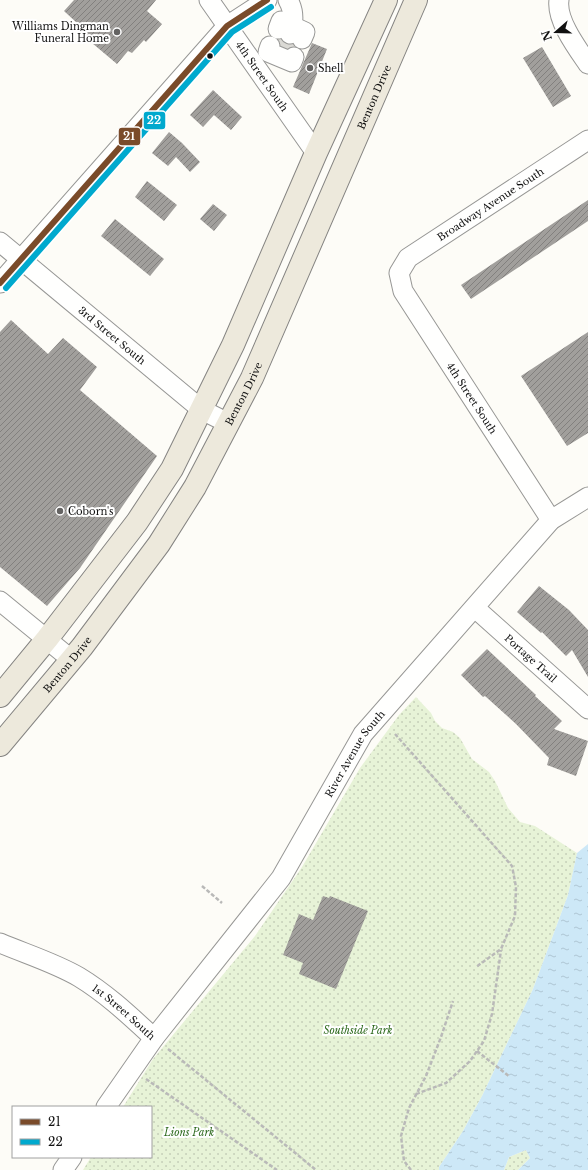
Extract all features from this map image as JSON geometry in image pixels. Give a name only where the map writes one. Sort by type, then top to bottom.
[{"type":"main road","points":[[0,696],[47,639],[137,522],[172,469],[233,345],[316,153],[386,0]]},
{"type":"main road","name":"Benton Drive","points":[[0,745],[72,660],[159,544],[195,487],[252,378],[268,343],[416,0]]},
{"type":"street","name":"4th Street South","points":[[209,0],[316,153]]},
{"type":"street","points":[[0,283],[227,26],[267,0]]},
{"type":"street","points":[[288,0],[293,7],[291,32]]},
{"type":"street","points":[[559,0],[558,8],[568,33],[588,64]]},
{"type":"street","points":[[263,76],[274,68],[282,53]]},
{"type":"street","name":"Broadway Avenue South","points":[[399,273],[408,258],[588,140]]},
{"type":"street","name":"3rd Street South","points":[[0,242],[202,410],[228,423]]},
{"type":"street","name":"4th Street South","points":[[399,273],[403,291],[551,520]]},
{"type":"street","name":"River Avenue South","points":[[107,1106],[154,1038],[281,878],[363,734],[551,520],[588,497]]},
{"type":"street","points":[[0,601],[72,660]]},
{"type":"street","name":"Portage Trail","points":[[475,608],[588,708]]},
{"type":"street","name":"1st Street South","points":[[0,943],[78,976],[123,1009],[154,1038]]},
{"type":"street","name":"1st Street South","points":[[0,956],[68,985],[116,1019],[154,1038]]},
{"type":"street","points":[[63,1170],[71,1158]]},
{"type":"path","points":[[395,734],[512,866],[516,887],[515,916],[501,949],[492,1014],[484,1041],[470,1062],[446,1082],[416,1094]]},
{"type":"path","points":[[202,886],[222,903]]},
{"type":"path","points":[[476,967],[501,949]]},
{"type":"path","points":[[411,1170],[404,1161],[401,1136],[409,1108],[426,1076],[452,1001]]},
{"type":"path","points":[[154,1038],[316,1170]]},
{"type":"path","points":[[477,1051],[510,1077]]},
{"type":"path","points":[[131,1069],[277,1170]]},
{"type":"green space","name":"Southside Park","points":[[416,697],[431,713],[435,721],[442,728],[453,732],[460,738],[472,759],[489,772],[508,808],[520,822],[535,826],[577,853],[568,895],[533,989],[482,1096],[463,1131],[439,1167],[439,1170],[83,1170],[90,1158],[152,1158],[152,1106],[124,1106],[153,1059],[255,936],[302,867],[360,768],[399,715]]},
{"type":"green space","points":[[526,1150],[530,1158],[518,1170],[504,1170],[509,1157]]},
{"type":"water","points":[[588,844],[588,1170],[518,1170],[530,1158],[526,1150],[509,1157],[504,1170],[439,1170],[439,1167],[463,1131],[482,1096],[533,989],[568,895],[577,853]]},
{"type":"building","name":"Williams Dingman Funeral Home","points":[[74,0],[156,0],[147,11],[162,24],[146,42],[144,40],[132,53],[128,51],[117,64],[73,27],[77,23],[64,11]]},
{"type":"building","name":"Shell","points":[[312,43],[327,49],[309,94],[293,87]]},
{"type":"building","points":[[542,47],[571,96],[553,107],[523,58]]},
{"type":"building","points":[[213,90],[242,117],[231,130],[214,115],[203,127],[190,115]]},
{"type":"building","points":[[169,132],[200,162],[190,172],[176,157],[168,166],[152,153]]},
{"type":"building","points":[[147,181],[177,205],[164,221],[135,197]]},
{"type":"building","points":[[588,200],[588,221],[471,299],[461,285]]},
{"type":"building","points":[[213,204],[227,215],[214,231],[200,219]]},
{"type":"building","points":[[115,219],[164,259],[150,276],[101,236]]},
{"type":"building","name":"Coborn's","points":[[11,320],[48,354],[63,338],[97,367],[80,390],[157,456],[80,568],[47,606],[0,567],[0,332]]},
{"type":"building","points":[[588,332],[588,433],[567,446],[521,376]]},
{"type":"building","points":[[539,586],[569,610],[588,630],[588,677],[572,650],[566,656],[542,632],[541,633],[517,612]]},
{"type":"building","points":[[487,649],[562,721],[554,729],[588,741],[576,776],[547,765],[549,758],[516,724],[485,696],[483,697],[461,675]]},
{"type":"building","points":[[323,896],[329,898],[330,896],[368,911],[336,989],[299,974],[303,963],[283,955],[299,914],[313,920]]},
{"type":"tunnel","points":[[282,51],[290,34]]},
{"type":"transit line","name":"21","points":[[0,283],[227,26],[267,0]]},
{"type":"transit line","name":"22","points":[[6,288],[232,32],[271,7]]},
{"type":"place","name":"Williams Dingman Funeral Home","points":[[117,32]]},
{"type":"place","name":"Shell","points":[[310,68]]},
{"type":"place","name":"Coborn's","points":[[60,511]]},
{"type":"park label","name":"Lions Park","points":[[189,1132]]}]
